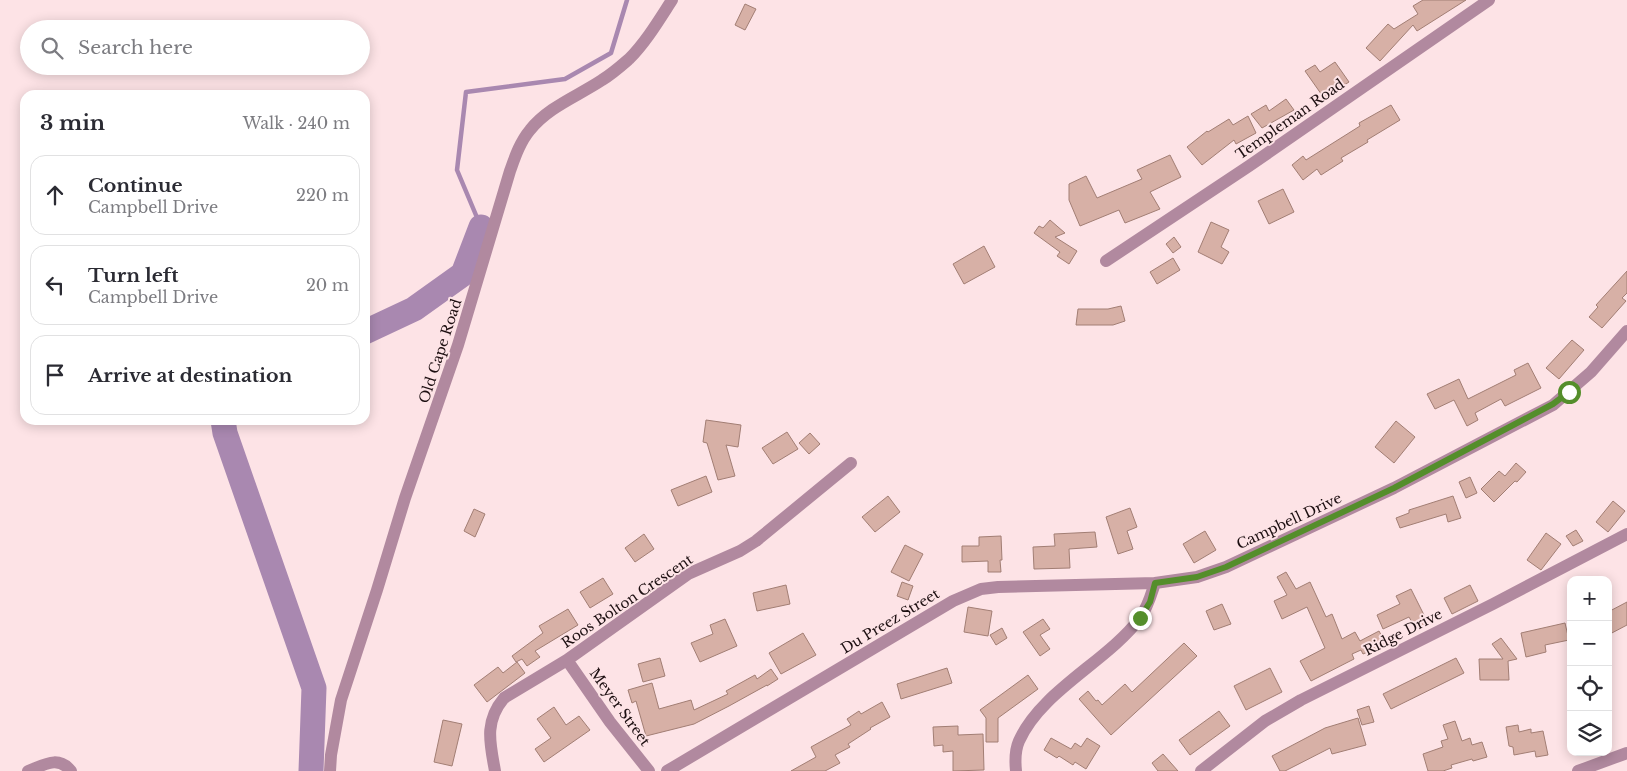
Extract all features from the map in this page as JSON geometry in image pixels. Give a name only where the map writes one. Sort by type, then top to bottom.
[{"type":"street","name":"Old Cape Road","points":[[330,771],[341,700],[377,590],[404,498],[461,336],[519,146],[530,130],[543,117],[604,80],[630,58],[653,30],[672,0]]},
{"type":"street","name":"Templeman Road","points":[[1106,261],[1249,166],[1489,0]]},
{"type":"street","name":"Campbell Drive","points":[[1155,583],[1197,577],[1226,567],[1394,488],[1553,404],[1591,372],[1627,331]]},
{"type":"street","name":"Roos Bolton Crescent","points":[[495,771],[489,739],[491,719],[496,707],[504,698],[568,660],[688,574],[740,551],[756,541],[851,463]]},
{"type":"street","name":"Ridge Drive","points":[[1201,771],[1265,721],[1301,700],[1493,604],[1627,534]]},
{"type":"street","name":"Du Preez Street","points":[[667,771],[953,600],[981,589],[1155,583]]},
{"type":"street","points":[[1016,771],[1015,760],[1018,742],[1026,727],[1043,706],[1127,633],[1140,618],[1150,602],[1155,583]]},
{"type":"street","name":"Meyer Street","points":[[568,660],[610,722],[649,771]]},
{"type":"street","points":[[1578,771],[1627,754]]},
{"type":"street","points":[[28,771],[52,762],[64,764],[71,771]]},
{"type":"building","points":[[1423,0],[1466,0],[1417,31],[1413,25],[1380,61],[1366,48],[1388,24],[1394,29],[1418,14],[1413,6]]},
{"type":"building","points":[[745,4],[756,9],[745,30],[735,25]]},
{"type":"building","points":[[1335,62],[1349,82],[1324,98],[1305,71],[1315,65],[1320,72]]},
{"type":"building","points":[[1286,99],[1294,110],[1262,128],[1251,114],[1266,105],[1269,111]]},
{"type":"building","points":[[1391,105],[1400,120],[1341,158],[1343,161],[1321,175],[1317,169],[1303,180],[1292,165],[1303,156],[1306,160],[1360,126],[1359,123]]},
{"type":"building","points":[[1248,116],[1256,133],[1236,144],[1234,140],[1202,165],[1187,147],[1207,131],[1229,119],[1233,125]]},
{"type":"building","points":[[1170,155],[1181,177],[1150,192],[1160,209],[1125,223],[1119,210],[1080,226],[1069,200],[1069,184],[1086,176],[1097,198],[1142,179],[1137,170]]},
{"type":"building","points":[[1283,189],[1294,212],[1269,224],[1258,201]]},
{"type":"building","points":[[1050,220],[1065,233],[1055,237],[1077,251],[1069,264],[1057,256],[1060,252],[1034,233],[1039,226],[1043,228]]},
{"type":"building","points":[[1211,222],[1229,230],[1221,247],[1229,252],[1222,264],[1198,252]]},
{"type":"building","points":[[1174,237],[1181,247],[1173,253],[1166,244]]},
{"type":"building","points":[[984,246],[995,267],[964,284],[953,264]]},
{"type":"building","points":[[1173,258],[1180,270],[1157,284],[1150,272]]},
{"type":"building","points":[[1627,271],[1627,293],[1622,298],[1626,301],[1602,328],[1589,317],[1598,307],[1596,305]]},
{"type":"building","points":[[1121,306],[1125,321],[1113,325],[1076,325],[1078,309],[1108,309]]},
{"type":"building","points":[[1572,340],[1584,350],[1559,379],[1546,368]]},
{"type":"building","points":[[1528,363],[1541,388],[1505,406],[1501,399],[1475,413],[1478,420],[1467,426],[1454,400],[1435,409],[1427,394],[1459,379],[1468,399],[1516,375],[1514,370]]},
{"type":"building","points":[[706,420],[741,425],[738,447],[726,445],[735,476],[718,480],[707,443],[703,442]]},
{"type":"building","points":[[1396,421],[1415,437],[1394,463],[1375,447]]},
{"type":"building","points":[[787,432],[798,449],[773,464],[762,448]]},
{"type":"building","points":[[810,433],[820,444],[809,454],[799,443]]},
{"type":"building","points":[[1516,463],[1526,472],[1494,502],[1481,489],[1499,471],[1505,476]]},
{"type":"building","points":[[706,476],[712,492],[678,506],[671,490]]},
{"type":"building","points":[[1470,477],[1477,493],[1466,498],[1459,482]]},
{"type":"building","points":[[888,496],[900,512],[875,532],[862,517]]},
{"type":"building","points":[[1453,496],[1461,518],[1448,522],[1446,514],[1400,528],[1396,518],[1409,513],[1409,510]]},
{"type":"building","points":[[1613,501],[1625,511],[1608,532],[1596,522]]},
{"type":"building","points":[[1130,508],[1137,527],[1127,531],[1133,549],[1118,554],[1106,517]]},
{"type":"building","points":[[474,509],[485,514],[475,537],[464,531]]},
{"type":"building","points":[[1576,530],[1583,541],[1573,546],[1566,536]]},
{"type":"building","points":[[1205,531],[1216,550],[1194,563],[1183,544]]},
{"type":"building","points":[[1095,532],[1097,547],[1069,549],[1070,568],[1034,569],[1033,547],[1055,546],[1054,534]]},
{"type":"building","points":[[1546,533],[1561,544],[1541,570],[1527,560]]},
{"type":"building","points":[[644,534],[654,549],[635,562],[625,548]]},
{"type":"building","points":[[1001,536],[1001,572],[988,572],[988,561],[962,562],[962,546],[979,546],[979,537]]},
{"type":"building","points":[[905,545],[923,554],[909,581],[891,572]]},
{"type":"building","points":[[1286,572],[1296,589],[1310,582],[1326,617],[1332,614],[1342,639],[1355,632],[1360,641],[1379,631],[1386,644],[1363,654],[1361,650],[1352,654],[1354,659],[1311,681],[1300,661],[1325,648],[1307,607],[1282,619],[1274,601],[1287,595],[1277,577]]},
{"type":"building","points":[[603,578],[613,594],[590,608],[580,592]]},
{"type":"building","points":[[902,582],[913,586],[908,600],[897,596]]},
{"type":"building","points":[[786,585],[790,604],[757,611],[753,593]]},
{"type":"building","points":[[1470,585],[1478,601],[1452,614],[1444,598]]},
{"type":"building","points":[[1411,589],[1428,623],[1416,629],[1409,617],[1383,629],[1377,615],[1400,604],[1396,596]]},
{"type":"building","points":[[1627,602],[1627,625],[1612,633],[1612,621],[1612,610]]},
{"type":"building","points":[[1222,604],[1231,624],[1214,630],[1206,611]]},
{"type":"building","points":[[968,607],[992,611],[988,636],[964,632]]},
{"type":"building","points":[[568,609],[578,625],[535,651],[540,657],[527,666],[522,659],[516,662],[512,656],[543,633],[539,626]]},
{"type":"building","points":[[725,619],[737,646],[700,662],[691,643],[713,634],[710,625]]},
{"type":"building","points":[[1043,619],[1050,629],[1040,635],[1050,649],[1040,656],[1023,632]]},
{"type":"building","points":[[1565,623],[1567,640],[1545,645],[1546,652],[1526,657],[1521,633]]},
{"type":"building","points":[[1002,628],[1007,638],[996,645],[990,635]]},
{"type":"building","points":[[803,633],[816,655],[781,674],[769,653]]},
{"type":"building","points":[[1501,638],[1517,659],[1508,661],[1509,680],[1480,680],[1479,659],[1503,659],[1492,644]]},
{"type":"building","points":[[1184,643],[1197,656],[1111,735],[1079,699],[1088,691],[1102,705],[1125,684],[1132,692]]},
{"type":"building","points":[[660,658],[665,676],[643,682],[638,664]]},
{"type":"building","points":[[1456,658],[1464,673],[1391,709],[1383,694]]},
{"type":"building","points":[[517,662],[525,673],[487,702],[474,685],[498,667],[503,673]]},
{"type":"building","points":[[947,668],[952,683],[901,699],[897,684]]},
{"type":"building","points":[[1270,668],[1282,692],[1246,710],[1234,686]]},
{"type":"building","points":[[771,669],[778,679],[767,686],[694,724],[646,736],[636,701],[632,703],[628,690],[652,683],[659,709],[691,700],[694,710],[728,694],[726,691],[755,675],[757,679]]},
{"type":"building","points":[[1028,675],[1038,689],[998,718],[998,742],[986,742],[986,718],[980,710]]},
{"type":"building","points":[[882,702],[890,717],[870,728],[848,744],[850,747],[835,755],[840,763],[825,771],[791,771],[816,757],[811,747],[851,725],[847,719],[859,711],[861,714]]},
{"type":"building","points":[[1369,706],[1374,722],[1362,725],[1357,710]]},
{"type":"building","points":[[554,707],[566,725],[579,716],[590,730],[544,762],[535,749],[551,738],[537,719]]},
{"type":"building","points":[[1219,711],[1230,726],[1190,755],[1179,740]]},
{"type":"building","points":[[1358,718],[1366,745],[1332,754],[1330,748],[1285,771],[1280,771],[1272,756],[1325,728]]},
{"type":"building","points":[[443,720],[462,724],[452,766],[434,762]]},
{"type":"building","points":[[1455,721],[1462,741],[1470,738],[1472,745],[1482,742],[1487,757],[1451,765],[1452,768],[1443,771],[1428,771],[1423,754],[1443,747],[1441,741],[1448,739],[1443,725]]},
{"type":"building","points":[[1518,725],[1519,732],[1531,729],[1531,733],[1543,731],[1548,755],[1536,757],[1535,751],[1514,755],[1513,747],[1509,746],[1506,727]]},
{"type":"building","points":[[958,726],[958,735],[983,734],[984,770],[953,771],[953,751],[943,752],[943,745],[934,746],[933,727]]},
{"type":"building","points":[[1051,738],[1071,749],[1075,743],[1081,747],[1087,738],[1100,746],[1086,769],[1075,762],[1073,765],[1059,756],[1057,758],[1044,750]]},
{"type":"building","points":[[1163,754],[1178,771],[1158,771],[1152,763]]},
{"type":"waterway","points":[[481,227],[457,170],[466,92],[565,79],[611,53],[627,0]]},
{"type":"waterway","points":[[370,330],[414,309],[463,274],[481,227]]},
{"type":"waterway","points":[[224,425],[314,688],[311,771]]},
{"type":"route","points":[[1140,618],[1150,602],[1155,583],[1197,577],[1226,567],[1394,488],[1553,404],[1569,392]]}]
